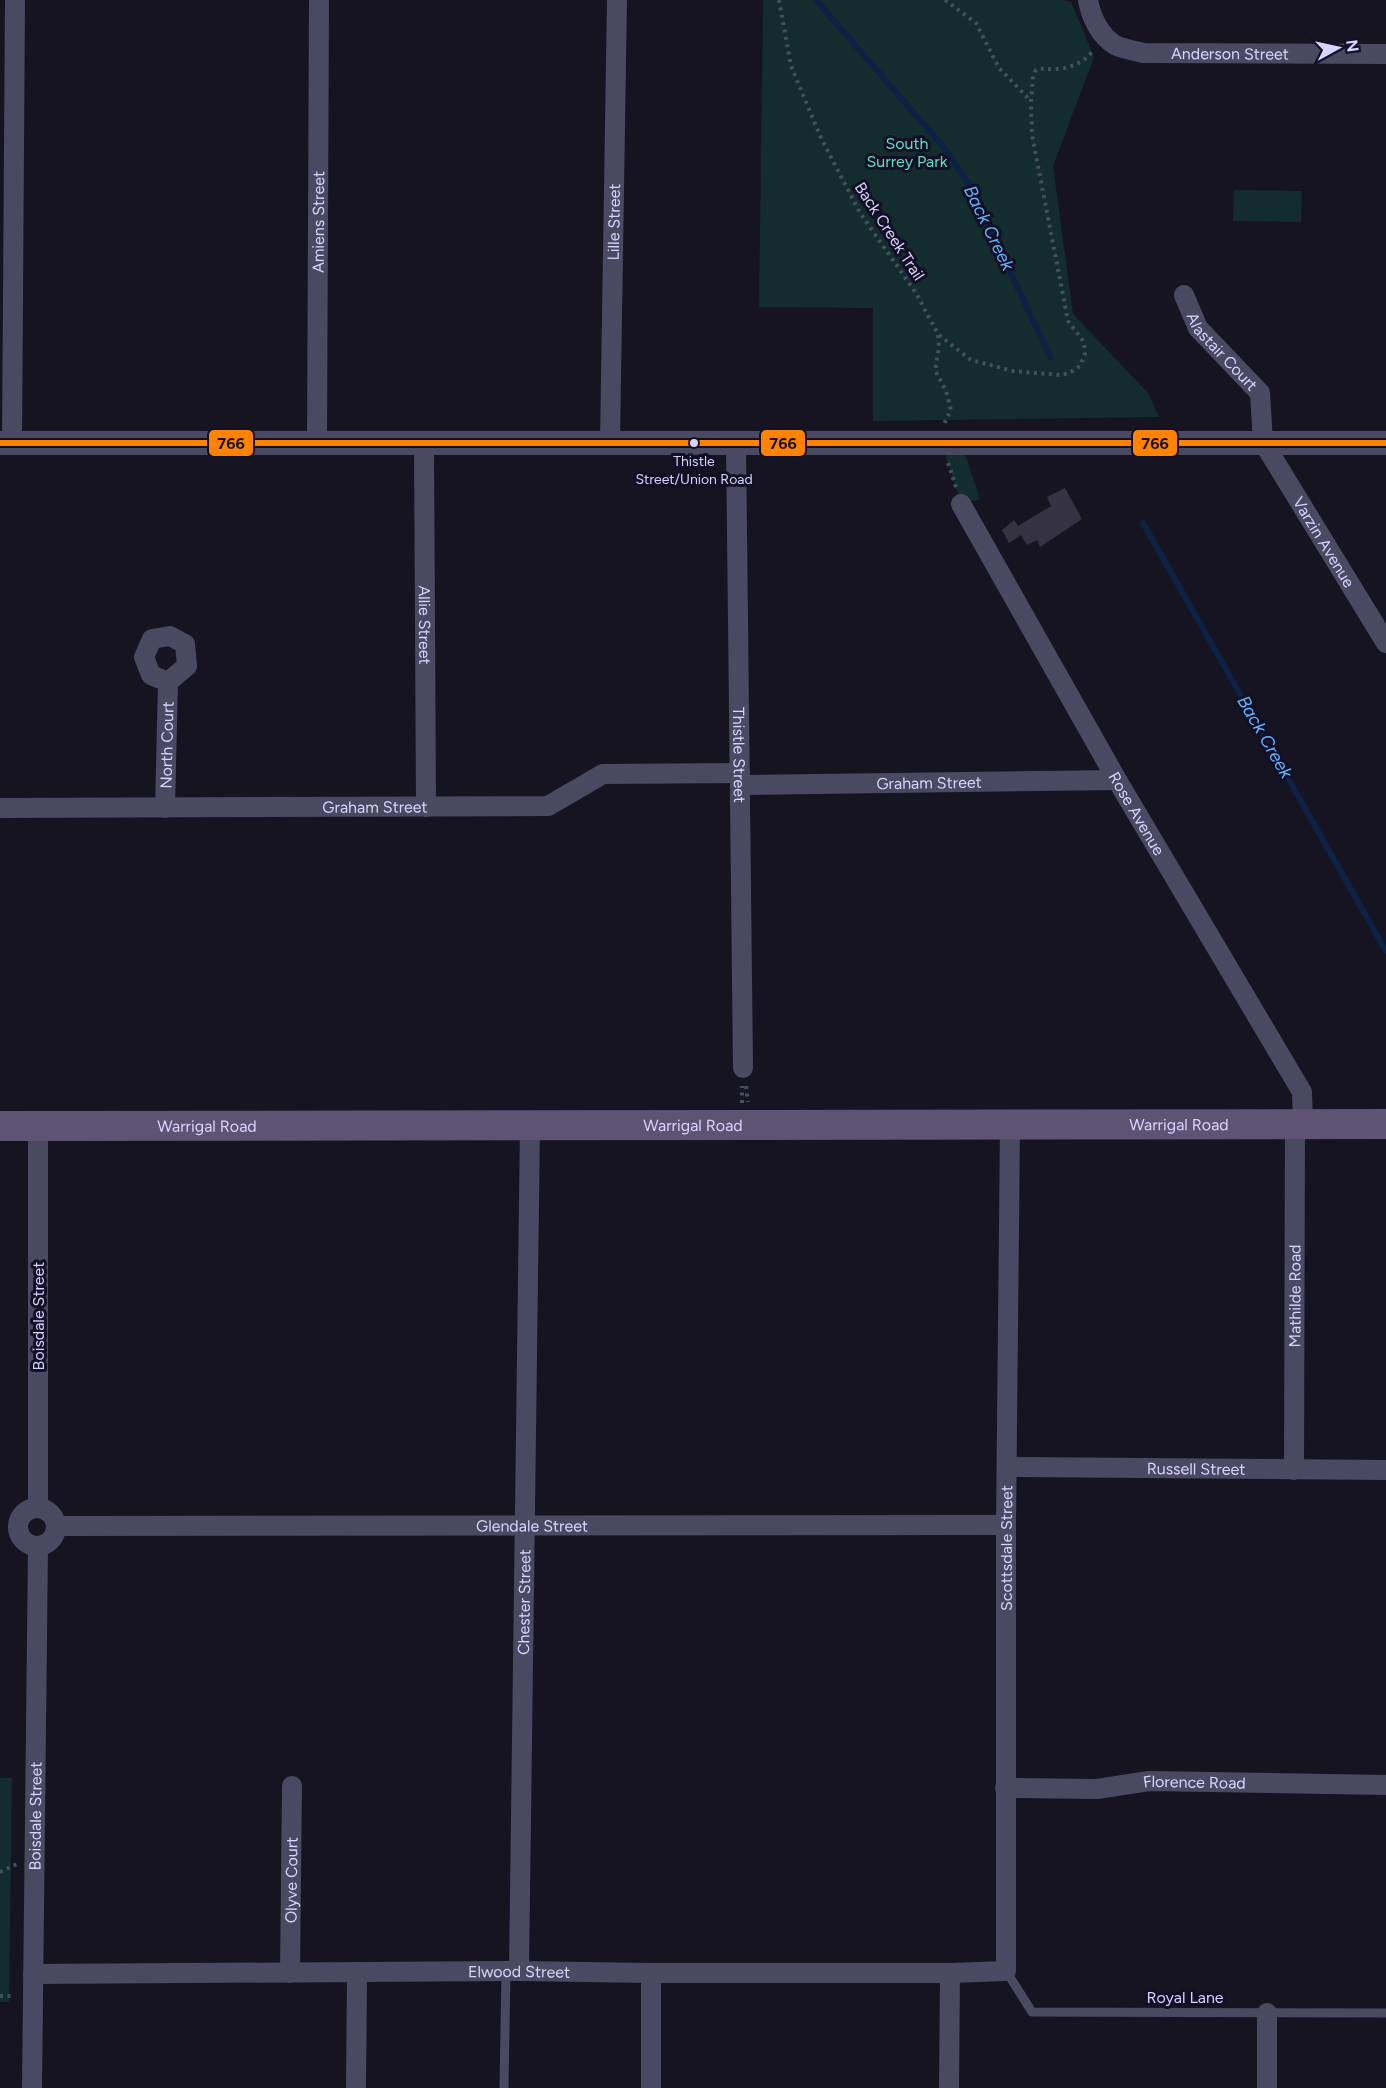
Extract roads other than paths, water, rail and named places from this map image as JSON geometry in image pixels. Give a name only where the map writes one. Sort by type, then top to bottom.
[{"type":"main road","name":"Warrigal Road","points":[[0,1126],[1386,1124]]},
{"type":"street","points":[[15,0],[6,443],[1386,442]]},
{"type":"street","name":"Amiens Street","points":[[317,442],[319,0]]},
{"type":"street","name":"Lille Street","points":[[610,442],[617,0]]},
{"type":"street","name":"Anderson Street","points":[[1088,0],[1090,10],[1102,34],[1116,45],[1144,53],[1386,54]]},
{"type":"street","name":"Alastair Court","points":[[1184,295],[1198,328],[1260,393],[1263,442]]},
{"type":"street","name":"Varzin Avenue","points":[[1263,442],[1386,643]]},
{"type":"street","name":"Allie Street","points":[[424,443],[426,807]]},
{"type":"street","name":"Thistle Street","points":[[736,443],[743,1068]]},
{"type":"street","name":"Rose Avenue","points":[[962,504],[1117,780],[1302,1092],[1299,1124]]},
{"type":"street","name":"North Court","points":[[165,808],[168,682]]},
{"type":"street","name":"Graham Street","points":[[0,808],[548,806],[603,774],[740,779],[1117,780]]},
{"type":"street","name":"Mathilde Road","points":[[1294,1470],[1299,1124]]},
{"type":"street","name":"Boisdale Street","points":[[38,1125],[38,1507]]},
{"type":"street","name":"Chester Street","points":[[512,1971],[525,1525],[530,1125]]},
{"type":"street","name":"Scottsdale Street","points":[[1006,1971],[1006,1525],[1010,1125]]},
{"type":"street","name":"Russell Street","points":[[1007,1467],[1386,1470]]},
{"type":"street","points":[[38,1507],[51,1513],[56,1526],[49,1542],[38,1546],[25,1543],[18,1532],[9,1525],[27,1510],[38,1507]]},
{"type":"street","name":"Glendale Street","points":[[56,1526],[1006,1525]]},
{"type":"street","name":"Boisdale Street","points":[[32,2088],[38,1546]]},
{"type":"street","name":"Florence Road","points":[[1005,1788],[1097,1788],[1149,1781],[1386,1785]]},
{"type":"street","name":"Olyve Court","points":[[290,1973],[292,1786]]},
{"type":"street","name":"Elwood Street","points":[[33,1974],[512,1971],[950,1973],[1006,1971]]},
{"type":"street","points":[[356,2088],[357,1973]]},
{"type":"street","points":[[651,1973],[651,2088]]},
{"type":"street","points":[[949,2088],[950,1973]]},
{"type":"street","points":[[1267,2013],[1267,2088]]},
{"type":"lane","points":[[504,2088],[512,1971]]},
{"type":"lane","name":"Royal Lane","points":[[1006,1971],[1032,2012],[1386,2013]]},
{"type":"waterway","name":"Back Creek","points":[[816,0],[946,150],[968,183],[1051,358]]},
{"type":"waterway","name":"Back Creek","points":[[1143,523],[1386,951]]},
{"type":"place","name":"Thistle Street/Union Road","points":[[694,443]]},
{"type":"park label","name":"South Surrey Park","points":[[907,152]]}]
